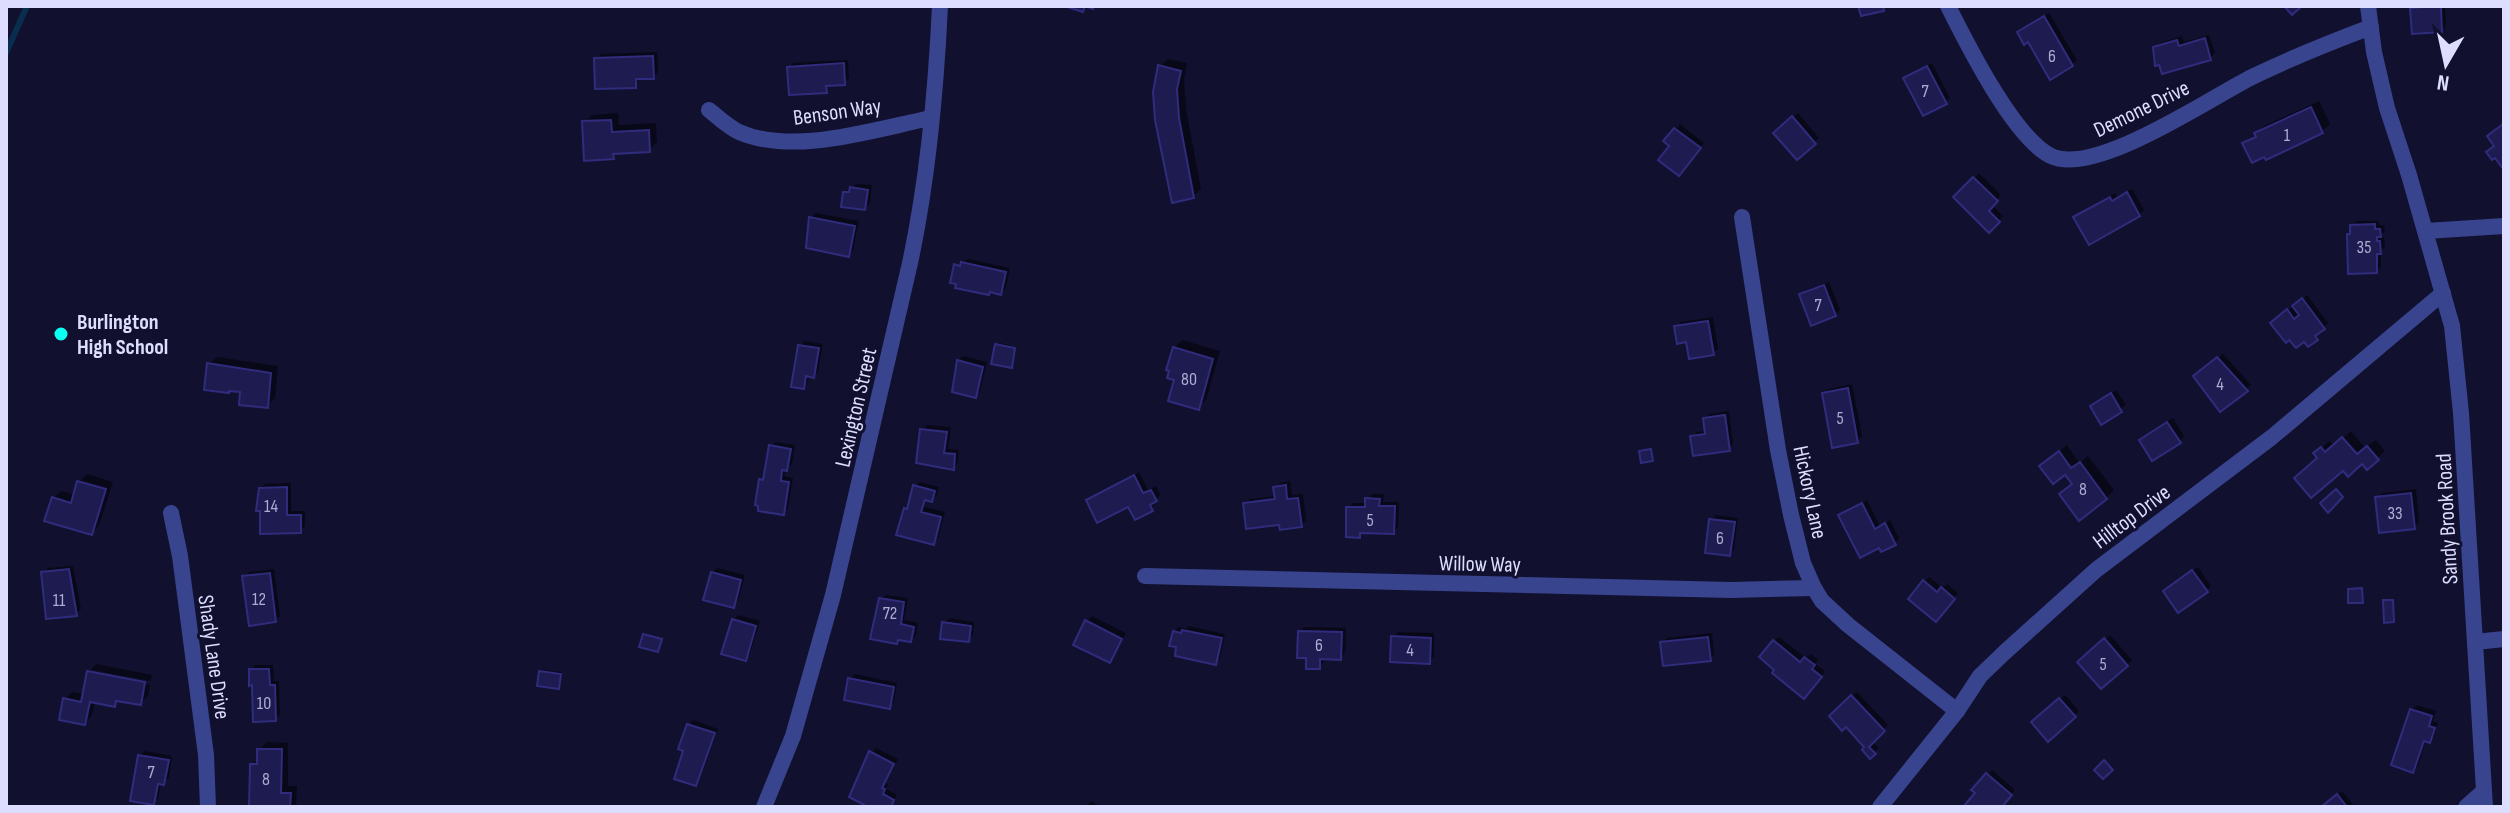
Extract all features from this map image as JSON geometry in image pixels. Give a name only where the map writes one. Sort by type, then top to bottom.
[{"type":"street","name":"Lexington Street","points":[[764,807],[793,736],[833,595],[915,239],[931,118],[940,6]]},
{"type":"street","name":"Demone Drive","points":[[1948,6],[1965,41],[2017,125],[2053,157],[2073,159],[2124,146],[2255,76],[2371,27]]},
{"type":"street","name":"Sandy Brook Road","points":[[2368,6],[2387,108],[2452,326],[2485,799]]},
{"type":"street","name":"Benson Way","points":[[709,110],[737,131],[756,138],[778,140],[823,140],[931,118]]},
{"type":"street","name":"Hickory Lane","points":[[1742,217],[1778,450],[1803,563],[1822,601],[1957,711]]},
{"type":"street","points":[[2426,231],[2504,226]]},
{"type":"street","name":"Hilltop Drive","points":[[1880,807],[1957,711],[1980,676],[2096,570],[2272,437],[2443,293]]},
{"type":"street","name":"Shady Lane Drive","points":[[171,513],[180,556],[206,755],[208,807]]},
{"type":"street","name":"Willow Way","points":[[1145,576],[1731,590],[1814,588]]},
{"type":"street","points":[[2475,642],[2504,639]]},
{"type":"street","points":[[2466,807],[2485,799]]},
{"type":"building","points":[[1064,6],[1085,6],[1083,12]]},
{"type":"building","points":[[1858,6],[1883,6],[1884,11],[1861,16]]},
{"type":"building","points":[[2284,6],[2302,6],[2292,15]]},
{"type":"building","points":[[2441,6],[2442,32],[2412,34],[2410,8]]},
{"type":"building","points":[[2044,16],[2073,66],[2050,80],[2028,42],[2024,45],[2017,32]]},
{"type":"building","points":[[2205,38],[2211,60],[2162,74],[2159,65],[2155,66],[2153,47],[2177,40],[2179,46]]},
{"type":"building","points":[[653,56],[654,79],[636,79],[636,88],[595,89],[594,58]]},
{"type":"building","points":[[844,63],[845,85],[826,86],[827,93],[789,95],[787,67]]},
{"type":"building","points":[[1158,65],[1181,71],[1177,89],[1179,118],[1194,198],[1172,203],[1155,120],[1153,92]]},
{"type":"building","points":[[1927,66],[1947,104],[1923,116],[1903,78]]},
{"type":"building","points":[[2311,107],[2323,133],[2266,160],[2264,157],[2252,163],[2242,143],[2256,137],[2254,133]]},
{"type":"building","points":[[1792,116],[1816,144],[1797,160],[1773,133]]},
{"type":"building","points":[[611,120],[612,132],[649,130],[650,152],[613,154],[614,159],[584,161],[582,121]]},
{"type":"building","points":[[2503,124],[2504,170],[2486,152],[2494,146],[2487,136]]},
{"type":"building","points":[[1674,128],[1701,148],[1679,176],[1658,160],[1669,146],[1663,141]]},
{"type":"building","points":[[1973,177],[1998,201],[1989,211],[2000,222],[1989,233],[1953,197]]},
{"type":"building","points":[[850,187],[868,190],[865,210],[841,207],[843,192],[849,192]]},
{"type":"building","points":[[2127,192],[2140,216],[2089,245],[2073,217],[2110,197],[2112,201]]},
{"type":"building","points":[[809,217],[855,226],[849,257],[806,248]]},
{"type":"building","points":[[2375,224],[2375,229],[2380,229],[2381,237],[2377,237],[2381,254],[2377,254],[2377,273],[2348,274],[2347,234],[2350,234],[2350,225]]},
{"type":"building","points":[[961,262],[1006,272],[1001,295],[955,288],[956,284],[950,283],[954,264],[960,266]]},
{"type":"building","points":[[1824,285],[1836,316],[1811,326],[1799,294]]},
{"type":"building","points":[[2302,298],[2325,329],[2315,336],[2318,340],[2308,347],[2304,342],[2296,348],[2289,340],[2286,343],[2270,323],[2287,309],[2294,319],[2299,315],[2292,306]]},
{"type":"building","points":[[1708,321],[1714,355],[1689,359],[1686,342],[1677,344],[1674,326]]},
{"type":"building","points":[[995,344],[1015,348],[1012,368],[991,364]]},
{"type":"building","points":[[798,345],[819,348],[814,378],[806,376],[804,389],[791,387]]},
{"type":"building","points":[[1173,347],[1213,359],[1199,410],[1168,401],[1174,380],[1167,378],[1169,371],[1166,370]]},
{"type":"building","points":[[2217,357],[2248,391],[2220,412],[2193,376]]},
{"type":"building","points":[[957,360],[983,367],[976,398],[952,392]]},
{"type":"building","points":[[207,363],[271,373],[268,408],[239,405],[240,392],[204,390]]},
{"type":"building","points":[[1848,388],[1858,443],[1832,448],[1822,393]]},
{"type":"building","points":[[2111,393],[2122,412],[2101,425],[2090,406]]},
{"type":"building","points":[[1725,415],[1730,451],[1693,456],[1690,436],[1705,434],[1703,418]]},
{"type":"building","points":[[2167,422],[2181,443],[2152,461],[2139,440]]},
{"type":"building","points":[[920,429],[947,432],[944,453],[955,454],[954,470],[916,463]]},
{"type":"building","points":[[2342,437],[2357,454],[2367,446],[2379,460],[2367,470],[2362,464],[2348,477],[2343,471],[2311,498],[2294,478],[2317,458],[2313,453],[2321,447],[2325,452]]},
{"type":"building","points":[[769,445],[791,449],[787,471],[782,470],[781,481],[789,482],[784,515],[758,511],[755,505]]},
{"type":"building","points":[[1651,449],[1653,461],[1641,463],[1639,451]]},
{"type":"building","points":[[2059,451],[2071,468],[2080,462],[2107,499],[2079,521],[2059,494],[2072,484],[2065,475],[2053,484],[2039,466]]},
{"type":"building","points":[[1134,475],[1143,493],[1151,490],[1157,501],[1150,505],[1153,511],[1135,520],[1128,507],[1097,523],[1086,500]]},
{"type":"building","points":[[77,481],[106,489],[92,535],[44,521],[52,497],[71,503]]},
{"type":"building","points":[[913,485],[935,491],[932,502],[925,500],[921,512],[941,517],[934,545],[896,535]]},
{"type":"building","points":[[1286,485],[1287,499],[1298,498],[1302,527],[1280,530],[1279,525],[1246,529],[1243,503],[1275,499],[1273,487]]},
{"type":"building","points":[[287,487],[287,515],[301,515],[301,533],[260,534],[260,511],[256,511],[259,488]]},
{"type":"building","points":[[2336,489],[2343,497],[2328,513],[2320,503]]},
{"type":"building","points":[[2411,493],[2415,529],[2379,533],[2375,497]]},
{"type":"building","points":[[1365,498],[1380,499],[1379,506],[1395,506],[1394,534],[1360,533],[1360,538],[1346,537],[1346,507],[1365,507]]},
{"type":"building","points":[[1862,503],[1875,529],[1885,523],[1896,545],[1881,552],[1879,548],[1860,558],[1838,515]]},
{"type":"building","points":[[1709,519],[1735,522],[1730,556],[1705,553]]},
{"type":"building","points":[[69,569],[77,616],[46,619],[41,572]]},
{"type":"building","points":[[2192,570],[2208,592],[2178,613],[2163,591]]},
{"type":"building","points":[[711,572],[741,580],[734,608],[703,600]]},
{"type":"building","points":[[270,573],[276,622],[249,626],[242,576]]},
{"type":"building","points":[[1923,580],[1937,592],[1941,587],[1955,599],[1936,622],[1908,599]]},
{"type":"building","points":[[2362,588],[2363,603],[2348,603],[2348,589]]},
{"type":"building","points":[[879,598],[904,602],[901,624],[914,627],[911,642],[898,640],[897,644],[870,639]]},
{"type":"building","points":[[2383,600],[2393,600],[2394,622],[2384,623]]},
{"type":"building","points":[[732,619],[756,626],[746,661],[721,654]]},
{"type":"building","points":[[1085,620],[1122,639],[1110,663],[1073,645]]},
{"type":"building","points":[[942,622],[971,626],[969,642],[940,639]]},
{"type":"building","points":[[1182,630],[1222,638],[1216,665],[1175,656],[1176,647],[1169,646],[1173,631],[1181,633]]},
{"type":"building","points":[[1298,631],[1342,632],[1341,660],[1320,659],[1320,669],[1306,669],[1306,658],[1297,658]]},
{"type":"building","points":[[643,634],[662,639],[658,652],[639,647]]},
{"type":"building","points":[[1391,636],[1431,638],[1430,664],[1390,662]]},
{"type":"building","points":[[1708,637],[1711,661],[1663,666],[1660,642]]},
{"type":"building","points":[[2104,638],[2128,666],[2101,689],[2077,662]]},
{"type":"building","points":[[1773,640],[1800,662],[1804,657],[1815,665],[1812,669],[1822,677],[1804,699],[1772,673],[1774,670],[1759,657]]},
{"type":"building","points":[[249,669],[269,669],[270,685],[275,685],[276,721],[253,722]]},
{"type":"building","points":[[87,671],[145,682],[141,705],[116,701],[115,707],[90,702],[85,725],[59,720],[63,698],[81,702]]},
{"type":"building","points":[[539,671],[561,674],[559,689],[537,686]]},
{"type":"building","points":[[848,678],[894,687],[890,709],[844,700]]},
{"type":"building","points":[[1851,695],[1885,731],[1869,747],[1876,754],[1870,759],[1846,727],[1842,731],[1829,716]]},
{"type":"building","points":[[2059,698],[2076,717],[2048,742],[2031,722]]},
{"type":"building","points":[[2410,709],[2432,716],[2429,726],[2435,728],[2430,743],[2424,741],[2413,773],[2391,765]]},
{"type":"building","points":[[687,724],[715,733],[696,786],[674,779],[683,751],[678,749]]},
{"type":"building","points":[[257,749],[282,749],[281,793],[291,793],[290,807],[249,807],[250,764],[257,764]]},
{"type":"building","points":[[869,751],[894,764],[882,788],[885,789],[883,794],[894,800],[891,807],[868,807],[849,797]]},
{"type":"building","points":[[138,755],[169,760],[164,785],[158,784],[154,805],[130,801]]},
{"type":"building","points":[[2104,760],[2113,770],[2103,779],[2094,770]]},
{"type":"building","points":[[1986,773],[2012,795],[2002,807],[1963,807],[1975,793],[1971,790]]},
{"type":"building","points":[[2337,794],[2347,807],[2321,807]]},
{"type":"waterway","points":[[6,53],[27,6]]},
{"type":"place","name":"Burlington High School","points":[[61,334]]}]
